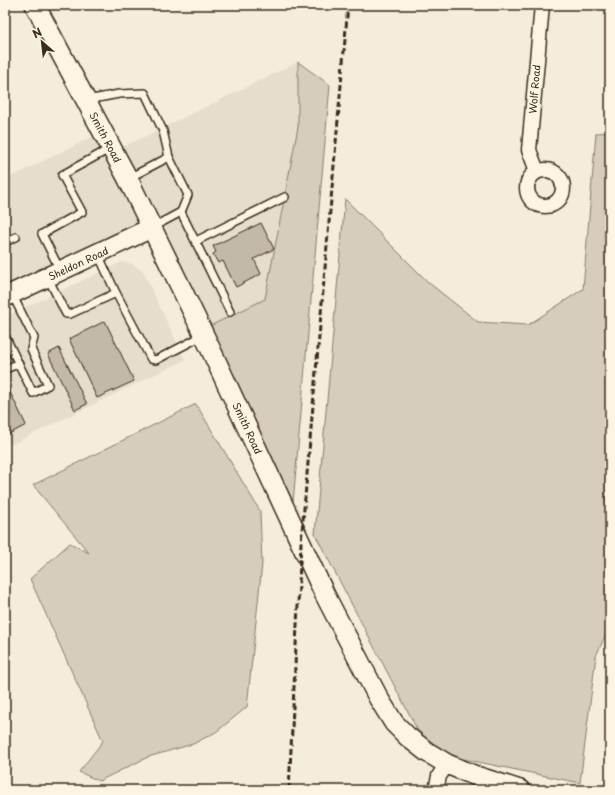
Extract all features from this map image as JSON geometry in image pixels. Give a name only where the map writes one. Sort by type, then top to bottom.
[{"type":"main road","name":"Smith Road","points":[[35,5],[128,179],[204,335],[325,596],[379,699],[394,723],[408,737],[427,752],[447,764],[489,781],[520,790]]},
{"type":"main road","name":"Sheldon Road","points":[[7,296],[151,228]]},
{"type":"street","name":"Wolf Road","points":[[537,171],[529,150],[542,5]]},
{"type":"street","points":[[436,790],[439,776],[447,764]]},
{"type":"lane","points":[[86,100],[119,94],[145,93],[163,131],[169,156],[188,195],[181,212],[151,228]]},
{"type":"lane","points":[[111,148],[62,175],[82,212],[42,234],[66,314],[70,314],[116,293]]},
{"type":"lane","points":[[128,179],[169,156]]},
{"type":"lane","points":[[196,241],[285,197]]},
{"type":"lane","points":[[181,212],[230,312]]},
{"type":"lane","points":[[5,242],[16,236]]},
{"type":"lane","points":[[98,254],[116,293],[151,359],[156,360],[204,335]]},
{"type":"lane","points":[[5,336],[33,393],[48,385],[31,349],[34,338],[7,296]]},
{"type":"lane","points":[[5,369],[18,364]]},
{"type":"shaded area","points":[[298,62],[298,127],[265,299],[198,333],[141,223],[5,290],[5,170],[9,178],[110,128],[121,148]]},
{"type":"shaded area","points":[[298,62],[330,85],[293,503],[208,327],[265,299],[298,127]]},
{"type":"shaded area","points":[[610,132],[610,458],[605,502],[610,509],[610,625],[596,656],[580,783],[439,754],[417,729],[315,534],[345,199],[429,283],[478,322],[528,325],[583,289],[596,133]]},
{"type":"shaded area","points":[[122,262],[132,264],[143,271],[185,360],[10,445],[5,434],[5,317]]},
{"type":"shaded area","points":[[196,404],[260,511],[262,564],[247,707],[216,732],[193,744],[148,757],[99,781],[79,772],[103,741],[30,579],[70,543],[89,553],[33,485]]},
{"type":"building","points":[[261,223],[274,249],[254,259],[261,274],[236,287],[223,261],[218,263],[213,254],[216,252],[213,246]]},
{"type":"building","points":[[105,321],[134,381],[97,398],[69,339]]},
{"type":"building","points":[[59,348],[87,404],[75,410],[48,354]]},
{"type":"building","points":[[5,382],[26,425],[9,434],[5,427]]},
{"type":"railway","points":[[289,790],[301,543],[348,5]]}]
